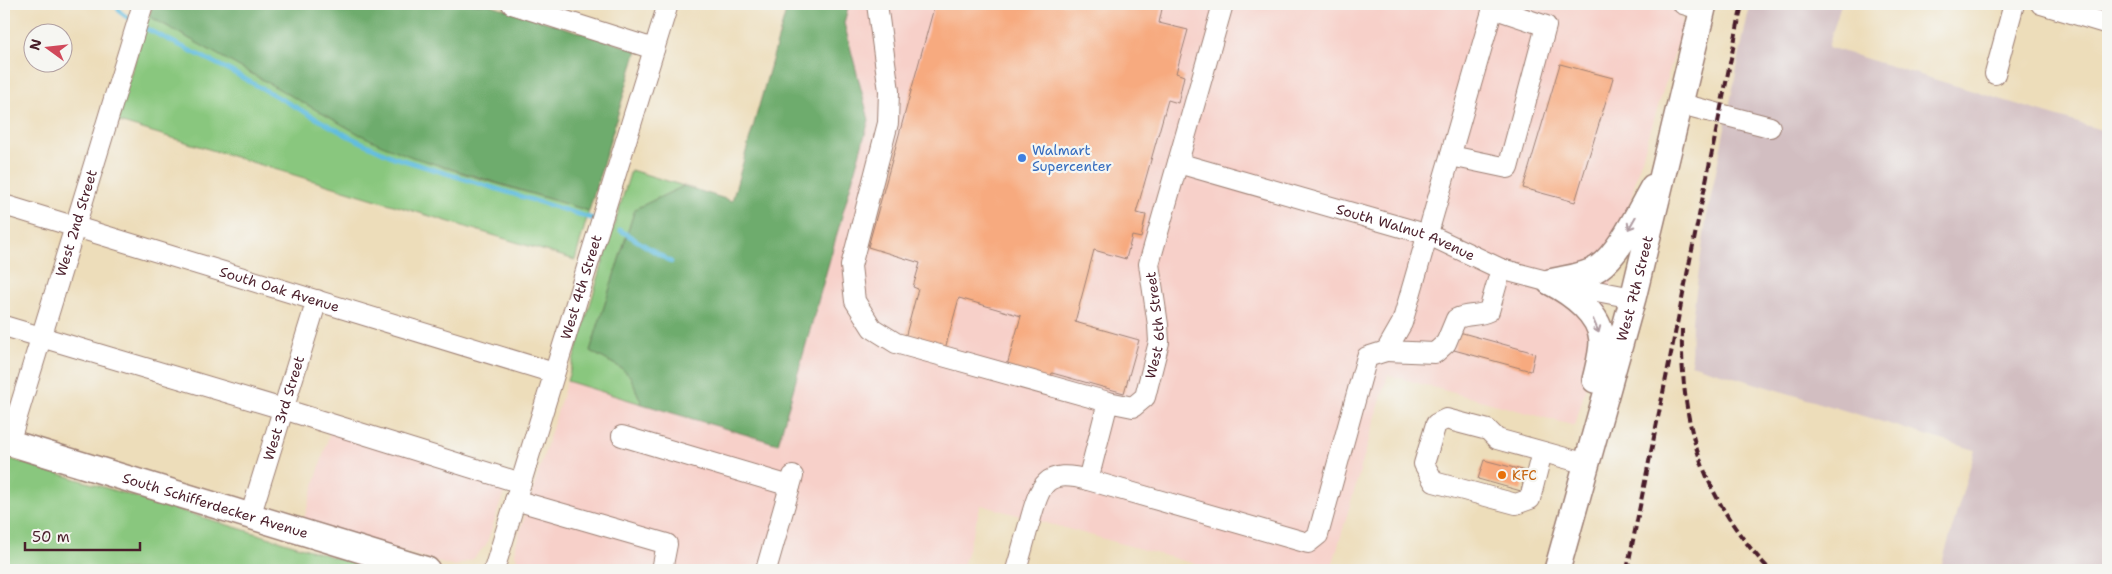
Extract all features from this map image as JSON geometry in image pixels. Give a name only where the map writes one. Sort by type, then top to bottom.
[{"type":"main road","name":"West 7th Street","points":[[1557,570],[1633,298],[1666,166],[1681,104],[1696,6]]},
{"type":"main road","points":[[1550,282],[1583,275],[1598,268],[1612,255],[1666,166]]},
{"type":"main road","points":[[1550,282],[1572,294],[1584,306],[1592,316],[1602,339],[1600,360],[1594,382],[1594,400],[1599,422]]},
{"type":"main road","name":"South Schifferdecker Avenue","points":[[6,442],[427,570]]},
{"type":"street","name":"West 2nd Street","points":[[6,442],[41,337],[143,4]]},
{"type":"street","points":[[512,4],[654,49]]},
{"type":"street","name":"West 4th Street","points":[[494,570],[668,4]]},
{"type":"street","name":"West 6th Street","points":[[877,4],[889,92],[888,123],[850,266],[855,301],[872,328],[896,343],[1108,402],[1134,406],[1145,397],[1159,342],[1149,264],[1223,4]]},
{"type":"street","points":[[1995,74],[2014,4]]},
{"type":"street","points":[[2041,4],[2108,24]]},
{"type":"street","points":[[1386,351],[1402,323],[1429,235],[1492,6],[1546,26],[1508,168],[1451,156]]},
{"type":"street","points":[[1681,104],[1770,127]]},
{"type":"street","name":"South Walnut Avenue","points":[[1178,163],[1429,235],[1501,269],[1550,282],[1633,298]]},
{"type":"street","name":"South Oak Avenue","points":[[4,205],[554,373]]},
{"type":"street","points":[[1016,570],[1038,492],[1049,480],[1062,476],[1088,480],[1308,543],[1318,535],[1366,357],[1386,351],[1435,353],[1446,343],[1456,319],[1466,314],[1478,316],[1489,311],[1501,269]]},
{"type":"street","name":"West 3rd Street","points":[[250,517],[317,300]]},
{"type":"street","points":[[4,326],[283,409],[667,544],[662,570]]},
{"type":"street","points":[[1088,480],[1108,402]]},
{"type":"street","points":[[1542,452],[1530,499],[1516,504],[1434,482],[1424,464],[1436,424],[1446,419],[1488,430],[1497,439],[1587,464]]},
{"type":"street","points":[[622,436],[792,481],[766,570]]},
{"type":"shaded area","points":[[849,4],[1655,4],[1676,10],[1682,19],[1683,27],[1637,174],[1593,361],[1575,426],[1388,375],[1331,570],[1217,570],[981,505],[962,570],[522,570],[515,555],[516,544],[567,381],[778,444],[869,120],[844,23]]},
{"type":"shaded area","points":[[1750,4],[1841,4],[1828,47],[2108,132],[2108,570],[1940,570],[1975,450],[1691,364],[1692,320],[1706,221]]},
{"type":"shaded area","points":[[331,429],[507,484],[486,545],[473,559],[455,566],[303,522]]},
{"type":"green space","points":[[153,4],[488,4],[637,50],[589,211],[412,157],[382,145],[359,134],[149,16]]},
{"type":"green space","points":[[788,4],[849,4],[844,23],[869,120],[778,444],[642,404],[630,376],[621,368],[590,351],[635,209],[684,186],[732,201]]},
{"type":"green space","points":[[149,16],[359,134],[444,167],[589,211],[575,260],[116,121]]},
{"type":"green space","points":[[631,170],[684,186],[635,209],[590,351],[621,368],[630,376],[642,404],[567,381]]},
{"type":"green space","points":[[4,457],[376,570],[4,570]]},
{"type":"building","name":"Walmart Supercenter","points":[[935,4],[1163,4],[1159,23],[1188,30],[1176,73],[1184,76],[1178,103],[1168,100],[1136,213],[1146,215],[1141,238],[1132,236],[1126,259],[1094,250],[1075,322],[1139,340],[1124,393],[1052,373],[1050,381],[1006,369],[1021,316],[959,298],[945,349],[905,338],[918,289],[913,287],[920,263],[868,247]]},
{"type":"building","points":[[1560,64],[1613,78],[1575,202],[1523,188]]},
{"type":"building","points":[[1459,332],[1535,353],[1531,371],[1454,350]]},
{"type":"building","name":"KFC","points":[[1484,460],[1526,471],[1521,491],[1478,479]]},
{"type":"waterway","points":[[116,4],[120,12],[128,18]]},
{"type":"waterway","points":[[147,29],[225,68],[348,136],[393,157],[597,220]]},
{"type":"waterway","points":[[620,230],[671,262]]},
{"type":"railway","points":[[1627,570],[1742,4]]},
{"type":"railway","points":[[1682,329],[1682,364],[1685,397],[1691,429],[1700,459],[1712,488],[1728,516],[1747,543],[1770,570]]},
{"type":"place","name":"Walmart Supercenter","points":[[1022,158]]},
{"type":"place","name":"KFC","points":[[1502,475]]}]
